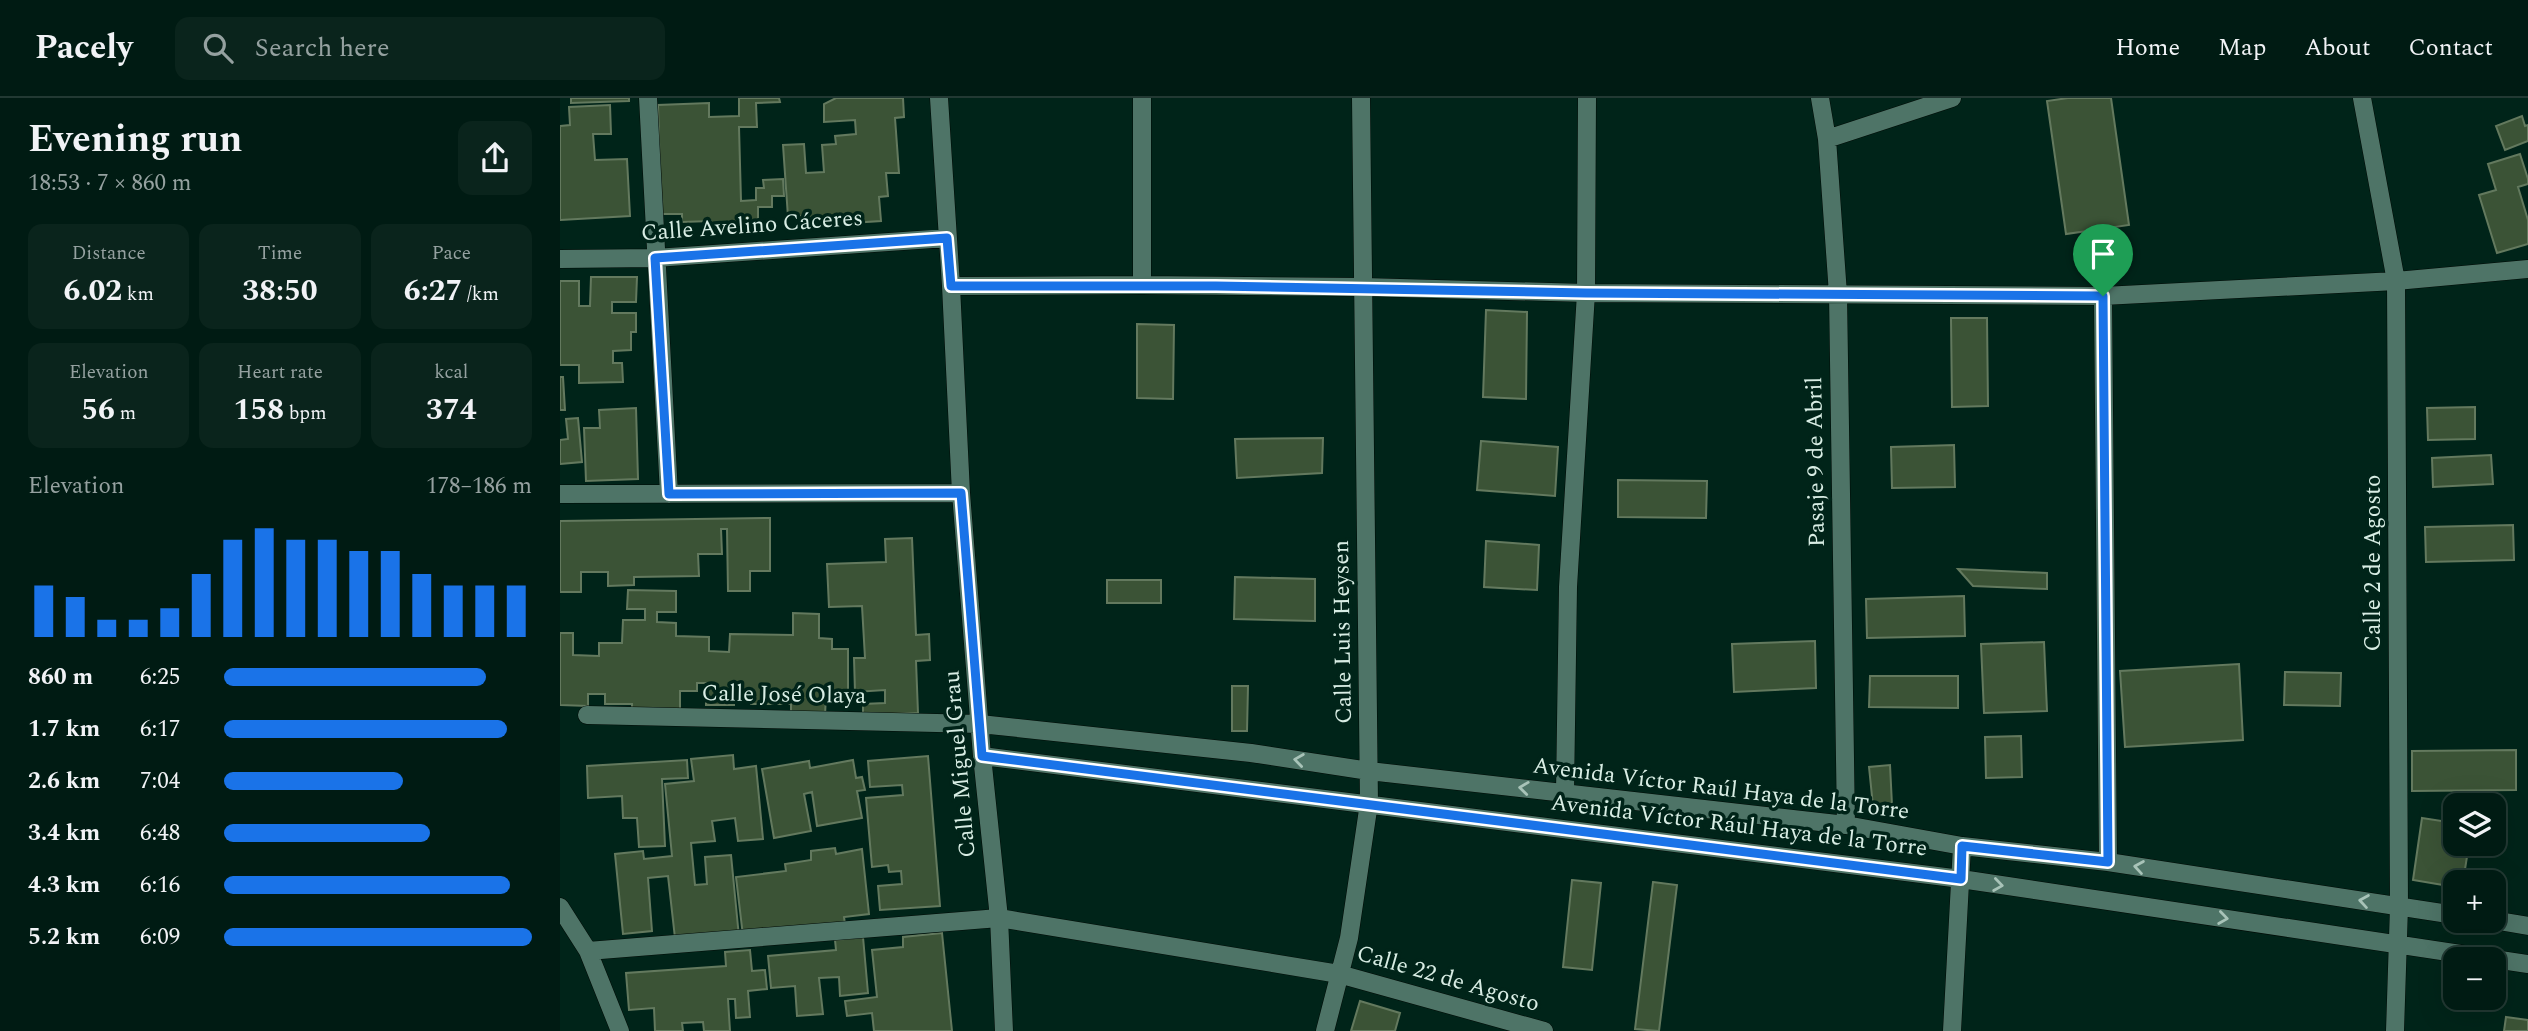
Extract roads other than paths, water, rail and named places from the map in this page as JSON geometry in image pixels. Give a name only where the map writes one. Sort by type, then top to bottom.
[{"type":"street","points":[[648,98],[669,494]]},
{"type":"street","name":"Calle Miguel Grau","points":[[939,98],[961,493],[982,756],[999,918],[1004,1031]]},
{"type":"street","points":[[1142,285],[1143,98]]},
{"type":"street","name":"Calle Luis Heysen","points":[[1325,1031],[1351,926],[1369,803],[1361,98]]},
{"type":"street","points":[[1565,793],[1568,587],[1586,293],[1587,98]]},
{"type":"street","name":"Pasaje 9 de Abril","points":[[1820,98],[1827,139],[1838,294],[1846,825]]},
{"type":"street","points":[[1827,139],[1952,98]]},
{"type":"street","name":"Calle 2 de Agosto","points":[[2362,98],[2396,281],[2399,907],[2395,1031]]},
{"type":"street","name":"Calle Avelino Cáceres","points":[[560,259],[655,258],[947,238]]},
{"type":"street","points":[[951,286],[1142,285],[1586,293],[2103,296],[2396,281],[2528,269]]},
{"type":"street","points":[[2103,296],[2108,862]]},
{"type":"street","points":[[560,494],[961,493]]},
{"type":"street","name":"Calle José Olaya","points":[[587,715],[980,724]]},
{"type":"street","name":"Avenida Víctor Raúl Haya de la Torre","points":[[980,724],[1251,753],[1369,771],[1846,825],[1962,846],[2108,862],[2443,913]]},
{"type":"street","name":"Avenida Víctor Rául Haya de la Torre","points":[[982,756],[1961,879],[2528,964]]},
{"type":"street","points":[[1952,1031],[1962,846]]},
{"type":"street","points":[[560,907],[588,951],[620,1031]]},
{"type":"street","name":"Calle 22 de Agosto","points":[[588,951],[999,918],[1339,974],[1544,1031]]},
{"type":"street","points":[[2506,922],[2528,926]]}]
